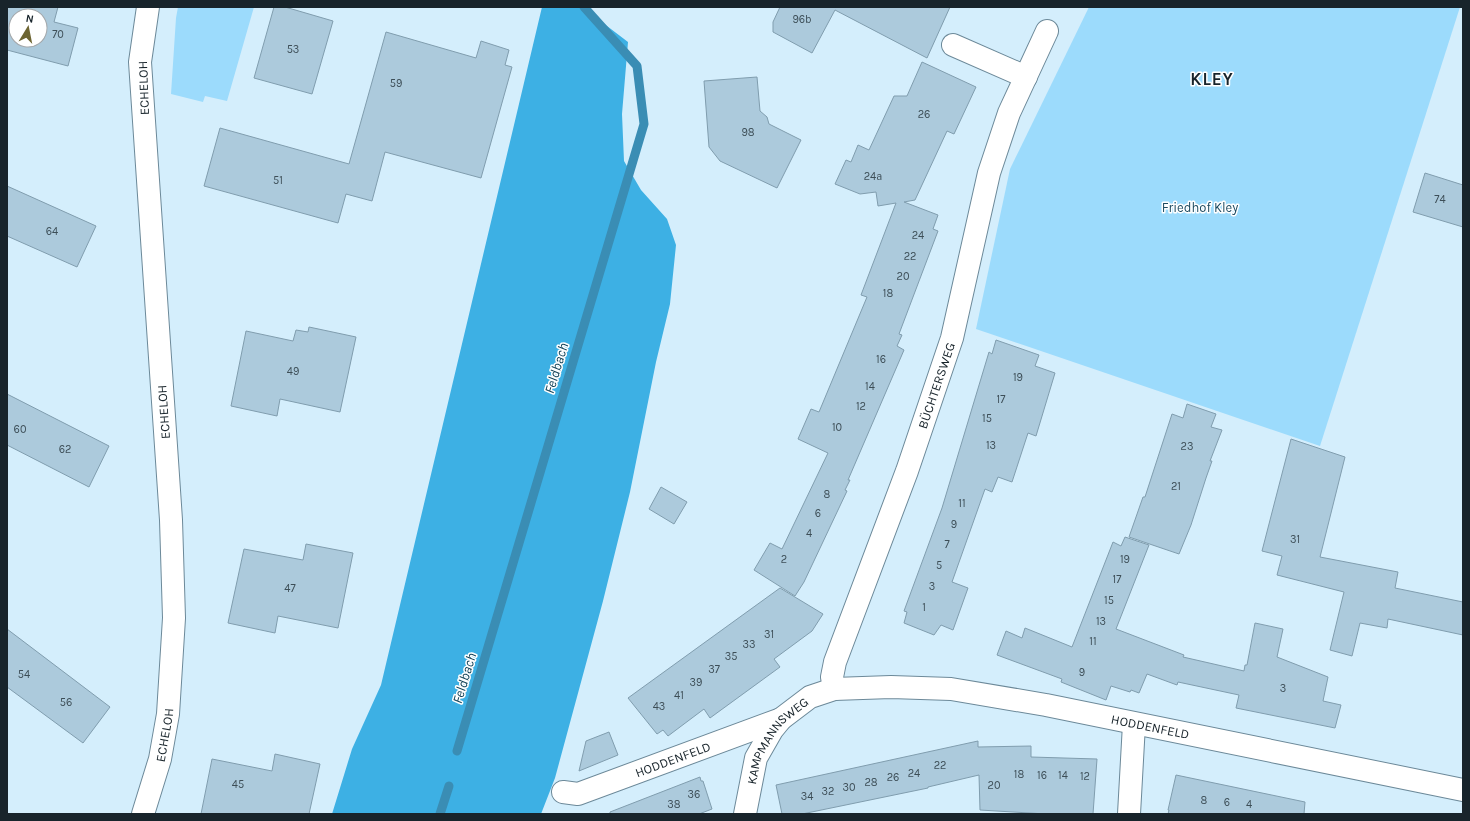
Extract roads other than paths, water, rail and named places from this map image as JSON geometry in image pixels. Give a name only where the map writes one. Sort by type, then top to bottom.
[{"type":"street","name":"ECHELOH","points":[[143,814],[160,759],[168,714],[174,618],[171,520],[140,62],[148,7]]},
{"type":"street","name":"BÜCHTERSWEG","points":[[834,689],[832,677],[835,662],[907,472],[952,338],[989,173],[1009,112],[1047,31]]},
{"type":"street","points":[[953,45],[1026,77]]},
{"type":"street","name":"HODDENFELD","points":[[834,689],[891,687],[951,689],[1046,705],[1463,790]]},
{"type":"street","name":"KAMPMANNSWEG","points":[[745,814],[756,758],[772,730],[781,719],[810,697],[834,689]]},
{"type":"street","name":"HODDENFELD","points":[[563,792],[578,794],[714,742],[781,719]]},
{"type":"street","points":[[1129,814],[1134,724]]},
{"type":"waterway","name":"Feldbach","points":[[457,751],[644,124],[637,66],[584,7]]},
{"type":"waterway","name":"Feldbach","points":[[440,814],[449,786]]},
{"type":"district","name":"KLEY","points":[[1212,79]]},
{"type":"park label","name":"Friedhof Kley","points":[[1200,207]]}]
